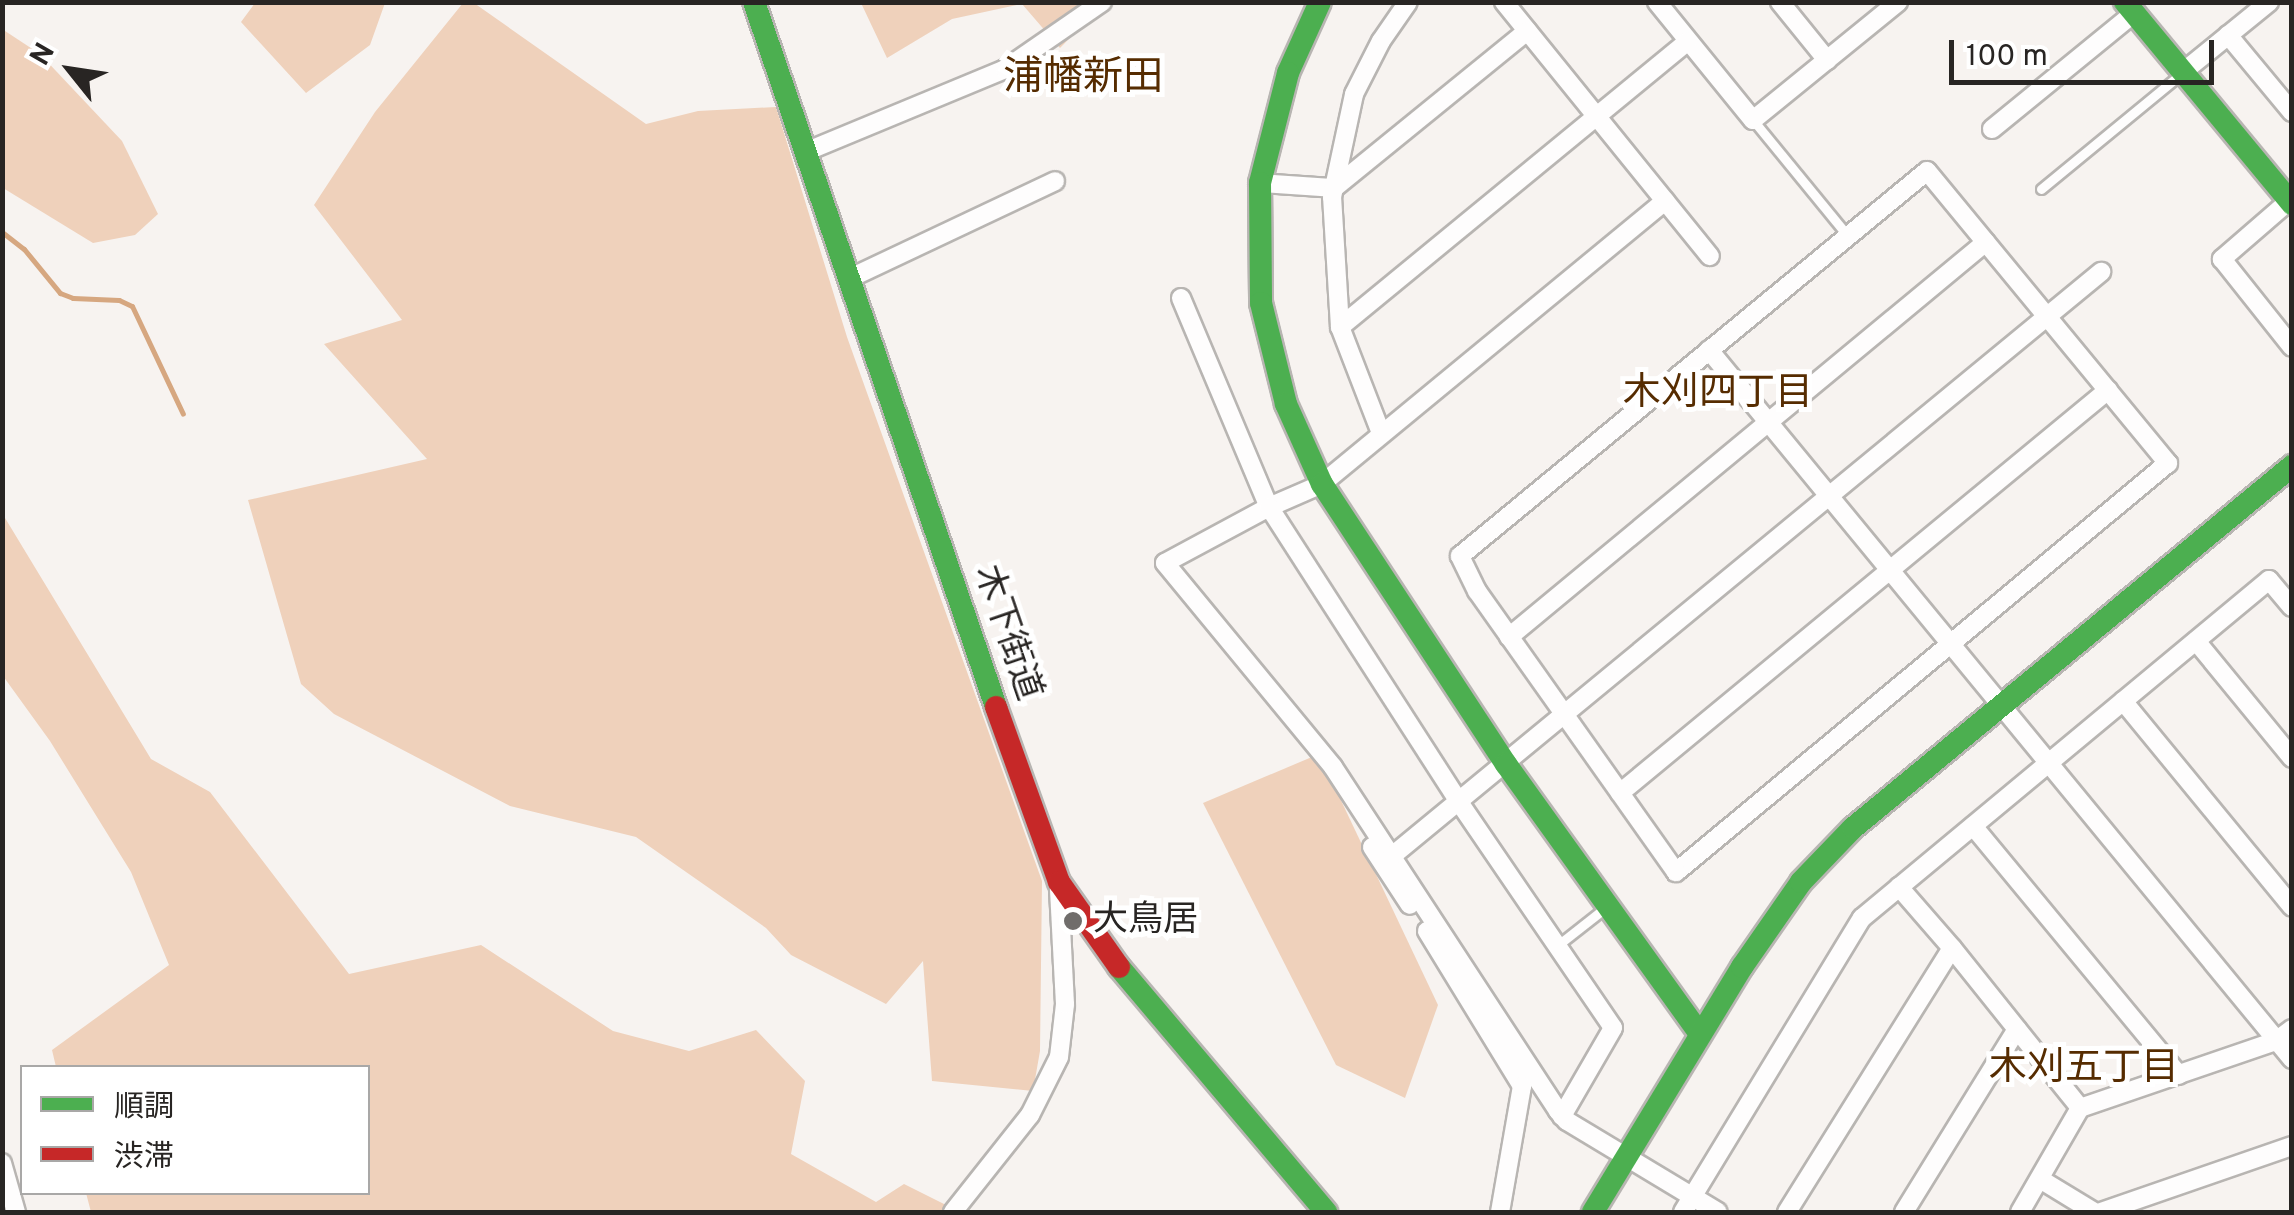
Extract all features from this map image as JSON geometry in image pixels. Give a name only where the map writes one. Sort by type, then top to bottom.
[{"type":"street","name":"木下街道","points":[[754,2],[1059,882],[1093,936],[1326,1212]]},
{"type":"street","points":[[805,152],[1005,68],[1102,2]]},
{"type":"street","points":[[1320,2],[1288,73],[1260,182],[1261,303],[1286,404],[1322,484],[1506,764],[1700,1034]]},
{"type":"street","points":[[1382,433],[1340,327],[1334,188],[1354,94],[1382,40],[1408,2]]},
{"type":"street","points":[[1504,2],[1710,256]]},
{"type":"street","points":[[1657,2],[1753,120],[1898,2]]},
{"type":"street","points":[[1780,2],[1828,60]]},
{"type":"street","points":[[2182,72],[2269,2]]},
{"type":"street","points":[[1992,129],[2130,8],[2290,203],[2222,259],[2292,347]]},
{"type":"street","points":[[1260,182],[1334,188],[1527,30]]},
{"type":"street","points":[[2228,36],[2292,112]]},
{"type":"street","points":[[1340,327],[1688,40]]},
{"type":"street","points":[[1927,171],[1986,242],[2168,463],[1676,872],[1476,591],[1460,556],[1927,171]]},
{"type":"street","points":[[848,278],[1055,181]]},
{"type":"street","points":[[1665,201],[1322,484],[1269,507],[1165,563],[1345,785],[1562,1116],[1687,1205],[1718,1212]]},
{"type":"street","points":[[1509,637],[1986,242]]},
{"type":"street","points":[[1392,856],[2101,272]]},
{"type":"street","points":[[1181,298],[1269,507],[1459,802],[1613,1028],[1562,1116]]},
{"type":"street","points":[[1708,350],[1952,642],[1998,705],[2284,1035],[2292,1060]]},
{"type":"street","points":[[1620,793],[2108,390]]},
{"type":"street","points":[[1592,1212],[1700,1034],[1800,882],[1853,828],[1998,705],[2287,469]]},
{"type":"street","points":[[1687,1205],[1862,918],[2269,580],[2292,607]]},
{"type":"street","points":[[2196,641],[2292,758]]},
{"type":"street","points":[[2123,702],[2292,907]]},
{"type":"street","points":[[1345,785],[1343,796],[1368,840],[1522,1086],[1500,1212]]},
{"type":"street","points":[[1973,826],[2179,1074]]},
{"type":"street","points":[[952,1212],[1030,1116],[1060,1057],[1065,1004],[1059,882]]},
{"type":"street","points":[[1900,887],[2080,1108]]},
{"type":"street","points":[[1787,1212],[1952,948]]},
{"type":"street","points":[[1904,1212],[2017,1029]]},
{"type":"street","points":[[2020,1212],[2080,1108],[2284,1035]]},
{"type":"street","points":[[2040,1180],[2097,1212],[2292,1146]]},
{"type":"street","points":[[2,1163],[16,1212]]},
{"type":"lane","points":[[2041,189],[2182,72]]},
{"type":"lane","points":[[1753,120],[1848,236]]},
{"type":"lane","points":[[1557,946],[1607,906]]},
{"type":"shaded area","points":[[255,2],[385,3],[370,45],[306,93],[241,22]]},
{"type":"shaded area","points":[[463,3],[474,3],[646,124],[698,111],[776,107],[847,337],[1042,881],[1040,1051],[1033,1091],[932,1081],[923,961],[886,1004],[791,955],[766,928],[636,837],[510,806],[334,714],[301,684],[248,500],[427,459],[324,344],[402,320],[314,205],[375,112]]},
{"type":"shaded area","points":[[861,3],[1104,3],[1060,48],[1022,4],[952,19],[887,58]]},
{"type":"shaded area","points":[[2,29],[40,54],[122,141],[158,214],[135,235],[93,243],[3,188]]},
{"type":"shaded area","points":[[2,513],[151,759],[210,792],[349,974],[481,945],[613,1031],[689,1051],[756,1030],[805,1081],[791,1154],[876,1202],[904,1184],[960,1212],[91,1212],[87,1195],[370,1195],[370,1065],[56,1065],[52,1050],[169,965],[131,872],[50,741],[3,676]]},
{"type":"shaded area","points":[[1319,754],[1438,1005],[1405,1098],[1336,1065],[1203,803]]},
{"type":"waterway","points":[[2,232],[24,249],[60,293],[73,298],[119,300],[132,306],[183,414]]},
{"type":"traffic: fast","points":[[754,2],[996,707]]},
{"type":"traffic: fast","points":[[1320,2],[1288,73],[1260,183],[1261,303],[1286,404],[1322,484],[1506,764],[1700,1034]]},
{"type":"traffic: fast","points":[[2125,2],[2292,204]]},
{"type":"traffic: fast","points":[[1593,1212],[1742,967],[1801,882],[1853,828],[2292,466]]},
{"type":"traffic: fast","points":[[1119,967],[1326,1212]]},
{"type":"traffic: jam","points":[[996,707],[1059,882],[1119,967]]},
{"type":"place","name":"大鳥居","points":[[1073,921]]},
{"type":"district","name":"浦幡新田","points":[[1083,79]]},
{"type":"district","name":"木刈四丁目","points":[[1718,395]]},
{"type":"district","name":"木刈五丁目","points":[[2084,1070]]}]
